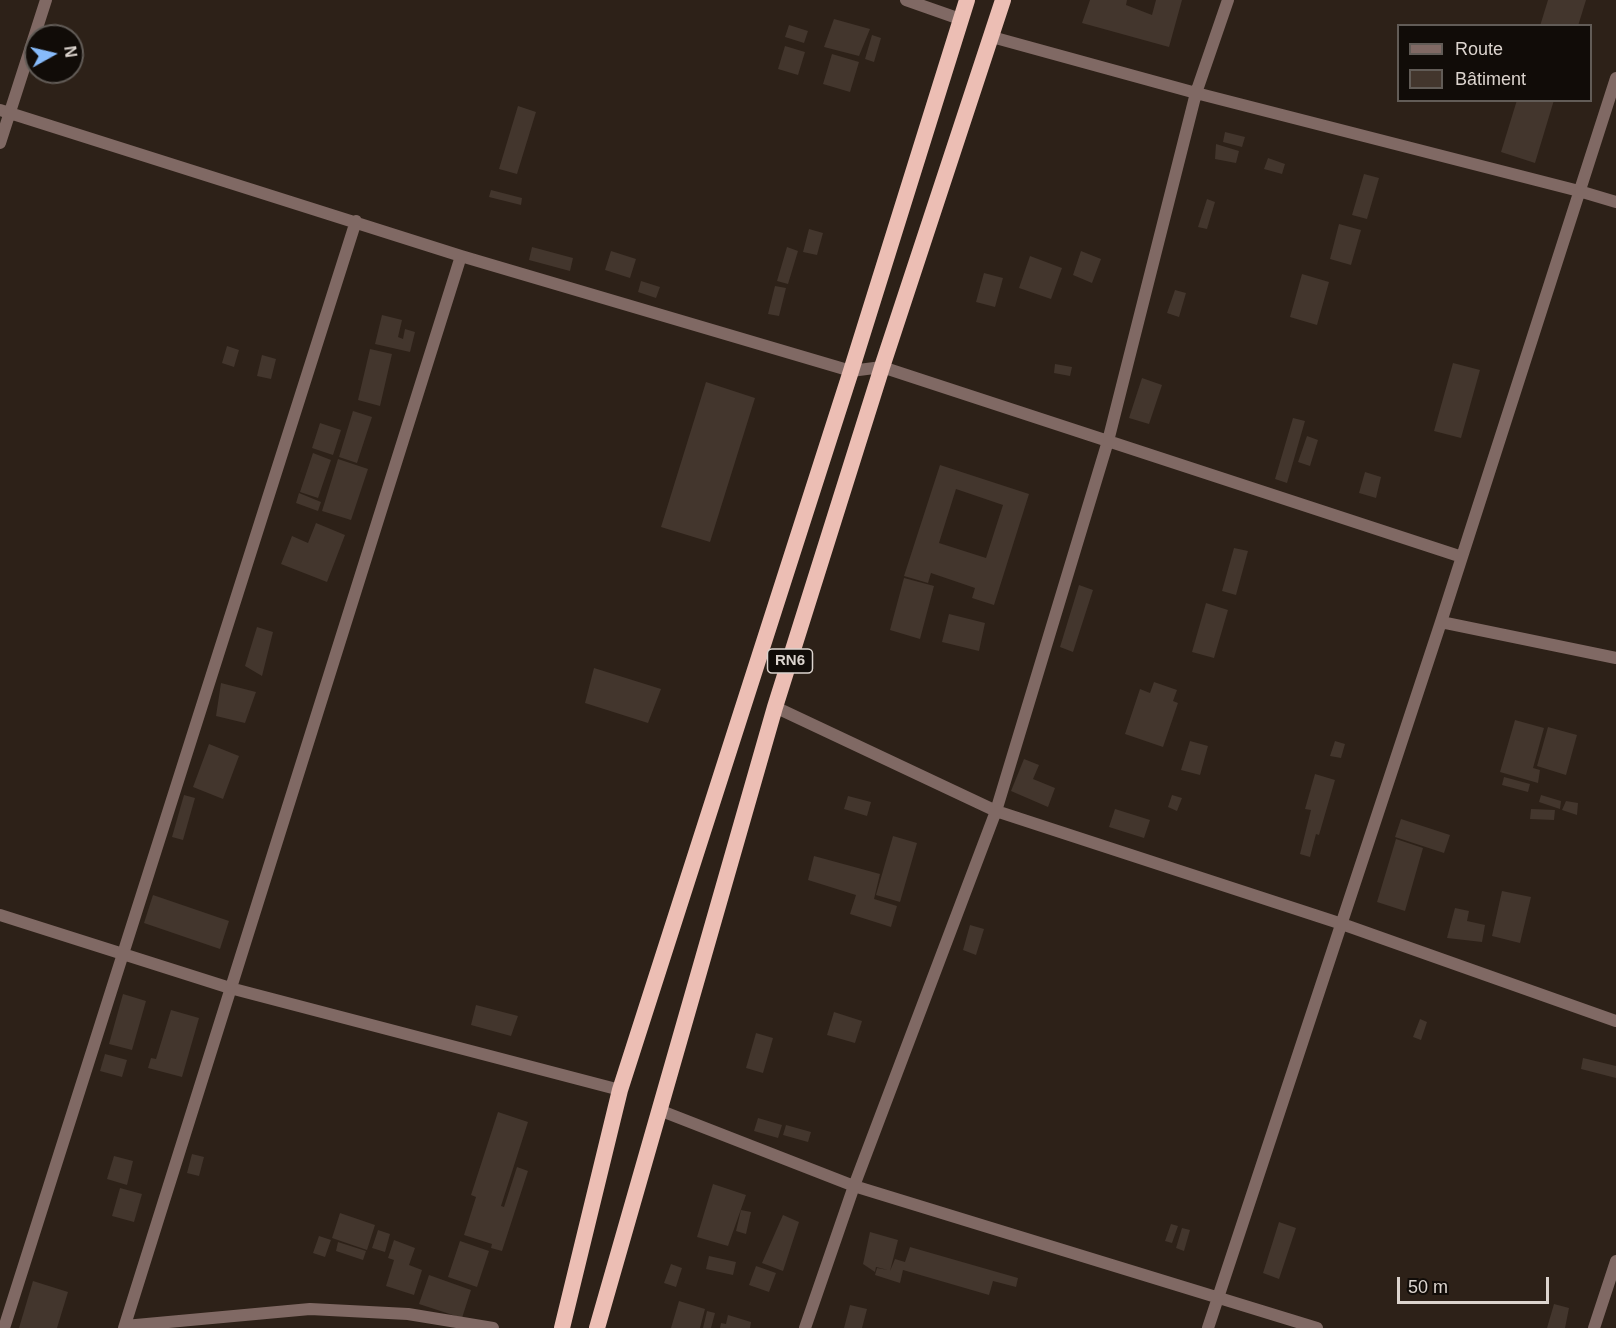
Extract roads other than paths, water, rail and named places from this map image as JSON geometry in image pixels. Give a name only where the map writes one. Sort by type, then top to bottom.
[{"type":"highway","name":"RN6","points":[[562,1328],[620,1090],[851,371],[967,0]]},
{"type":"highway","name":"RN6","points":[[597,1328],[776,707],[882,367],[1003,0]]},
{"type":"street","points":[[0,143],[5,112],[46,0]]},
{"type":"street","points":[[906,0],[960,20]]},
{"type":"street","points":[[805,1328],[854,1186],[996,811],[1108,441],[1196,93],[1228,0]]},
{"type":"street","points":[[992,37],[1196,93],[1579,190],[1616,202]]},
{"type":"street","points":[[1208,1328],[1462,558],[1616,78]]},
{"type":"street","points":[[5,112],[461,255],[851,371],[882,367],[1462,558]]},
{"type":"street","points":[[4,1328],[356,221]]},
{"type":"street","points":[[461,255],[124,1327],[310,1309],[408,1314],[493,1328]]},
{"type":"street","points":[[1441,622],[1616,658]]},
{"type":"street","points":[[776,707],[996,811],[1342,924],[1616,1021]]},
{"type":"street","points":[[0,915],[230,988],[620,1090]]},
{"type":"street","points":[[659,1110],[854,1186],[1317,1328]]},
{"type":"street","points":[[1594,1328],[1616,1261]]}]
